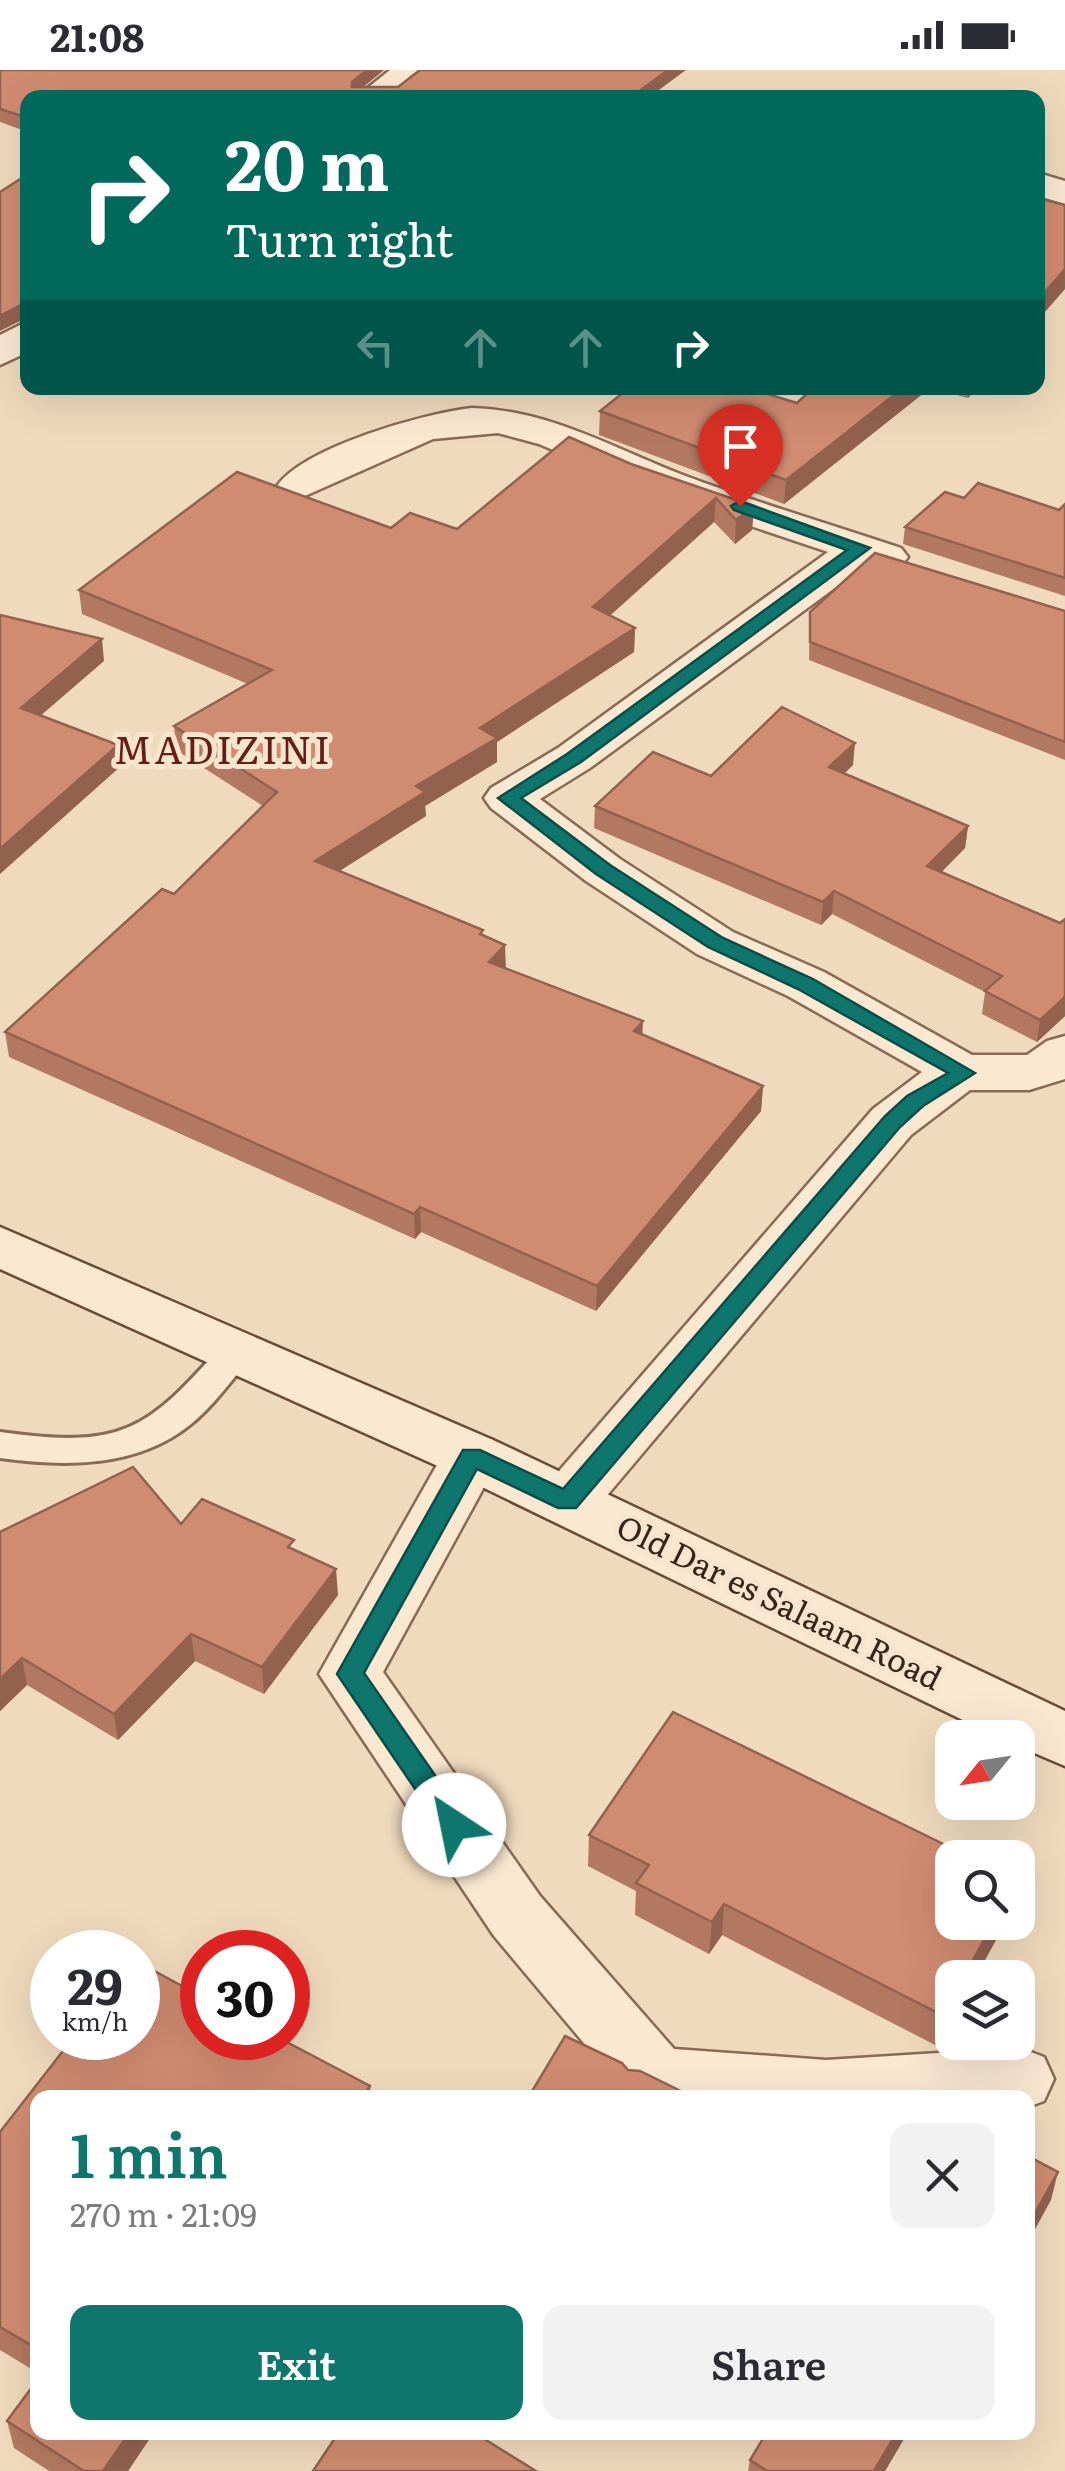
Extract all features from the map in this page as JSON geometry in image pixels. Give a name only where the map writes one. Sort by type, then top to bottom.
[{"type":"street","points":[[384,90],[414,70]]},
{"type":"street","points":[[298,486],[368,447],[436,426],[497,421],[567,440],[644,474],[916,566]]},
{"type":"street","points":[[861,548],[574,758],[508,798],[603,870],[716,943],[806,984],[964,1073],[1007,1076],[1055,1069]]},
{"type":"street","points":[[567,1502],[892,1122],[915,1101],[964,1073]]},
{"type":"street","name":"Old Dar es Salaam Road","points":[[0,1247],[472,1456],[1065,1740]]},
{"type":"street","points":[[472,1456],[350,1674],[517,1916],[656,2078],[813,2090]]},
{"type":"street","points":[[842,2090],[1020,2079]]},
{"type":"lane","points":[[0,1445],[45,1452],[87,1451],[130,1443],[178,1416],[236,1352]]},
{"type":"building","points":[[0,70],[367,70],[352,82],[352,87],[398,87],[420,70],[668,70],[641,90],[20,90],[20,115],[0,109]]},
{"type":"building","points":[[20,179],[20,306],[0,316],[0,192]]},
{"type":"building","points":[[1045,200],[1065,205],[1065,269],[1045,292]]},
{"type":"building","points":[[620,395],[771,395],[797,403],[806,395],[894,395],[786,480],[600,411]]},
{"type":"building","points":[[569,437],[631,464],[754,506],[736,520],[716,498],[593,607],[635,628],[480,728],[497,738],[416,786],[425,792],[315,861],[483,930],[480,934],[505,945],[489,962],[643,1021],[634,1031],[763,1086],[597,1286],[420,1207],[414,1214],[5,1032],[162,889],[174,894],[277,792],[174,726],[272,670],[79,590],[237,472],[391,528],[410,513],[457,529]]},
{"type":"building","points":[[978,483],[1059,510],[1065,504],[1065,578],[905,527],[945,492],[964,498]]},
{"type":"building","points":[[875,553],[1065,611],[1065,742],[810,642],[810,612]]},
{"type":"building","points":[[0,615],[102,639],[21,708],[118,745],[0,849]]},
{"type":"building","points":[[782,707],[855,743],[829,767],[968,826],[927,866],[1060,923],[1065,919],[1065,997],[1040,1020],[985,991],[1002,976],[834,891],[823,902],[595,806],[653,752],[711,776]]},
{"type":"building","points":[[133,1467],[181,1524],[202,1499],[294,1540],[288,1547],[336,1569],[262,1667],[191,1634],[114,1714],[22,1658],[0,1679],[0,1532]]},
{"type":"building","points":[[673,1712],[935,1840],[935,1940],[984,1940],[973,1960],[935,1960],[935,2011],[724,1904],[712,1922],[636,1883],[649,1865],[589,1835]]},
{"type":"building","points":[[160,1974],[180,1985],[180,2060],[310,2060],[310,2054],[370,2086],[367,2090],[33,2090],[56,2060],[160,2060]]},
{"type":"building","points":[[565,2036],[622,2063],[628,2070],[640,2071],[679,2090],[533,2090]]},
{"type":"building","points":[[30,2093],[30,2344],[0,2327],[0,2132]]},
{"type":"building","points":[[1035,2160],[1058,2172],[1035,2213]]},
{"type":"building","points":[[30,2390],[30,2436],[7,2421]]},
{"type":"building","points":[[36,2440],[124,2440],[103,2471],[84,2471]]},
{"type":"building","points":[[334,2440],[486,2440],[536,2471],[313,2471]]},
{"type":"building","points":[[762,2440],[892,2440],[874,2471],[767,2471],[750,2460]]},
{"type":"district","name":"MADIZINI","points":[[223,751]]},
{"type":"route","points":[[454,1825],[350,1674],[472,1456],[567,1502],[892,1122],[915,1101],[964,1073],[806,984],[716,943],[603,870],[508,798],[574,758],[861,548],[740,506]]}]
